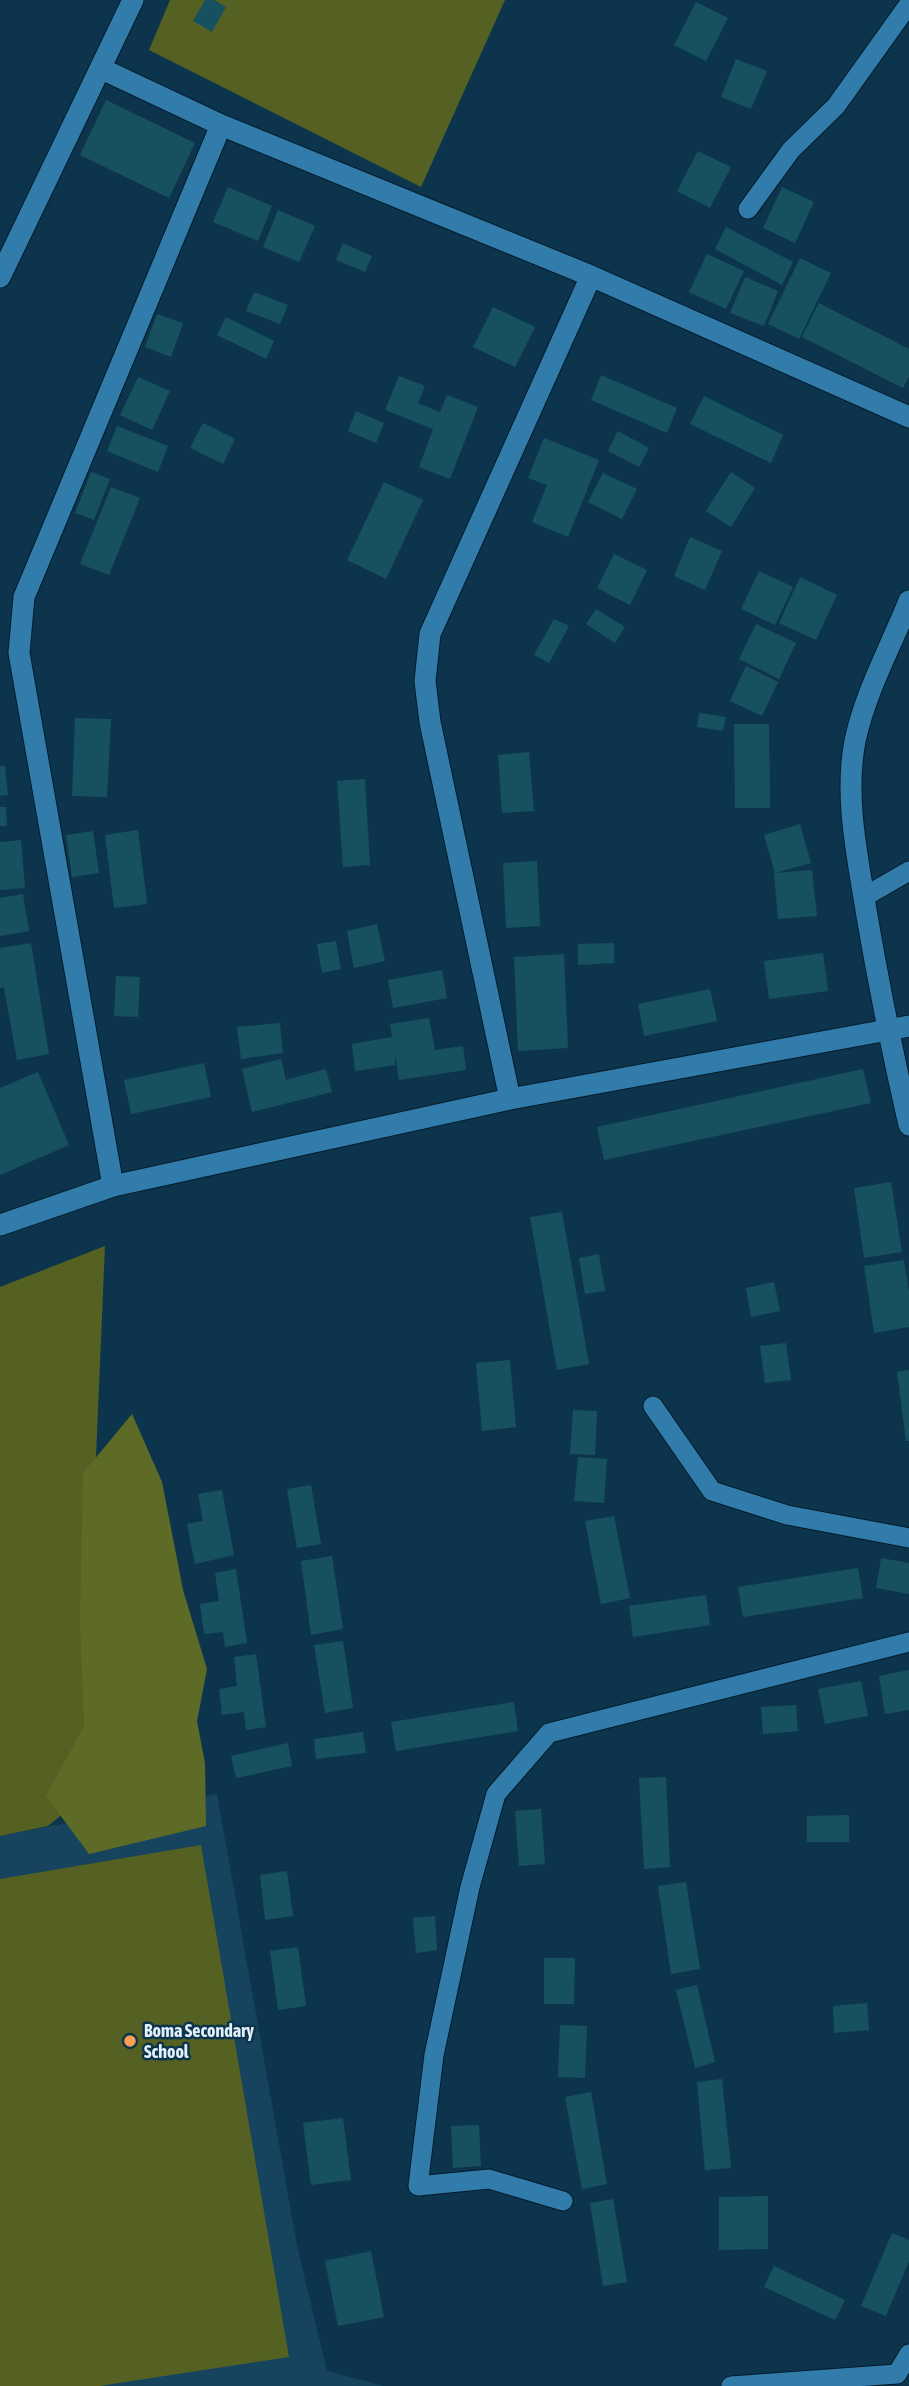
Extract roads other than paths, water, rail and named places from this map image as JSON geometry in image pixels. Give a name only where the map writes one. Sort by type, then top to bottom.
[{"type":"street","points":[[0,277],[133,0]]},
{"type":"street","points":[[102,69],[221,125],[591,276],[909,417]]},
{"type":"street","points":[[113,1186],[19,653],[24,597],[221,125]]},
{"type":"street","points":[[510,1099],[430,722],[425,681],[430,634],[591,276]]},
{"type":"street","points":[[909,601],[868,701],[855,741],[854,834],[887,1030],[909,1125]]},
{"type":"street","points":[[0,1225],[113,1186],[510,1099],[909,1026]]},
{"type":"lane","points":[[748,209],[791,150],[836,106],[909,4]]},
{"type":"lane","points":[[864,897],[909,871]]},
{"type":"lane","points":[[653,1406],[712,1491],[787,1515],[909,1538]]},
{"type":"lane","points":[[563,2201],[489,2179],[418,2186],[435,2055],[470,1887],[496,1794],[549,1733],[909,1642]]},
{"type":"lane","points":[[731,2386],[897,2374],[909,2354]]},
{"type":"place","name":"Boma Secondary School","points":[[130,2041]]}]
